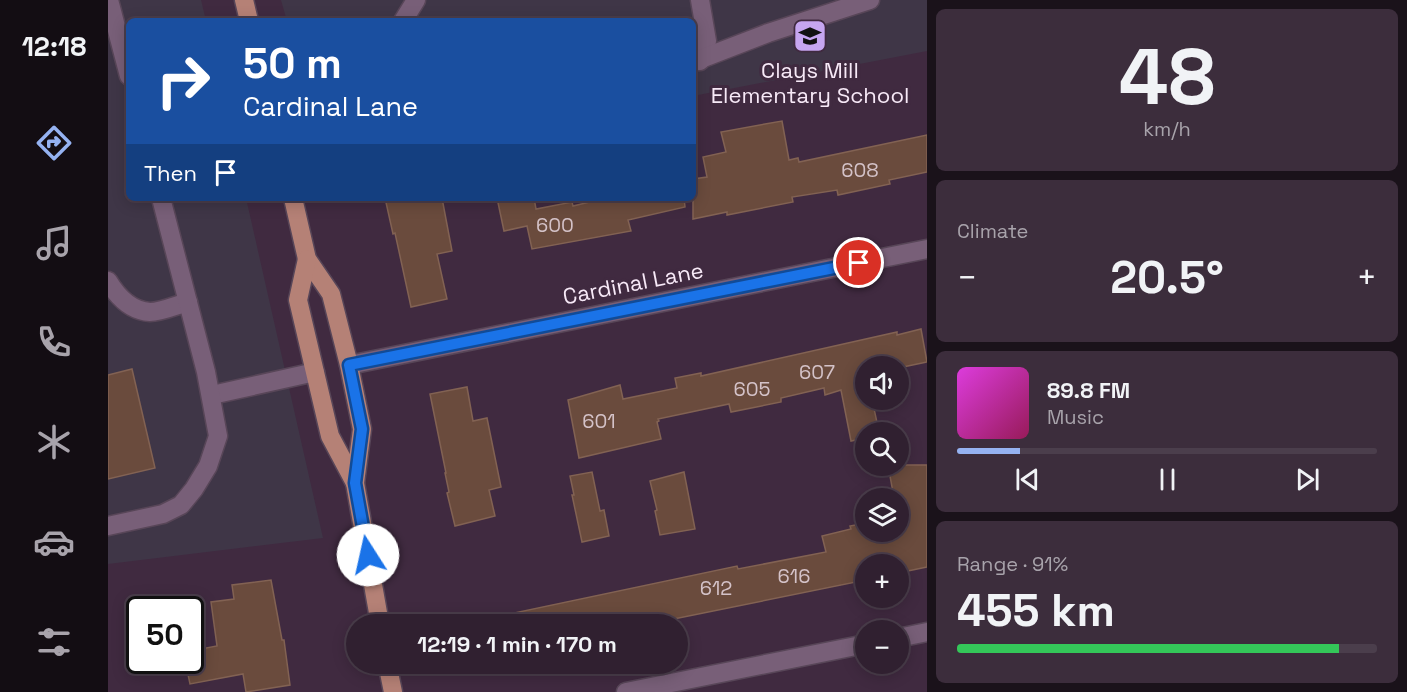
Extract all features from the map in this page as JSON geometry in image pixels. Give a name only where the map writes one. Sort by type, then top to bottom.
[{"type":"main road","points":[[244,0],[248,18]]},
{"type":"main road","points":[[294,201],[307,260],[331,294],[349,365],[362,429],[355,483],[378,614]]},
{"type":"main road","points":[[307,260],[298,300],[330,436],[355,483]]},
{"type":"main road","points":[[389,674],[393,692]]},
{"type":"street","points":[[109,0],[126,65]]},
{"type":"street","points":[[405,18],[416,0]]},
{"type":"street","points":[[696,62],[708,41],[700,0]]},
{"type":"street","points":[[696,62],[768,33],[870,0]]},
{"type":"street","points":[[108,526],[163,514],[181,505],[208,466],[218,436],[212,395],[162,201]]},
{"type":"street","name":"Cardinal Lane","points":[[349,365],[927,249]]},
{"type":"street","points":[[108,281],[117,297],[134,308],[150,312],[188,302]]},
{"type":"street","points":[[212,395],[315,372]]},
{"type":"street","points":[[909,636],[927,632]]},
{"type":"street","points":[[626,692],[855,646]]},
{"type":"shaded area","points":[[108,0],[201,0],[205,18],[126,18],[126,201],[247,201],[323,538],[108,564]]},
{"type":"shaded area","name":"Clays Mill Elementary School","points":[[281,0],[927,0],[927,51],[696,95],[696,18],[286,18]]},
{"type":"building","points":[[782,121],[789,160],[798,158],[799,162],[927,135],[927,172],[889,180],[890,184],[838,195],[837,190],[792,197],[793,202],[693,219],[696,179],[707,177],[703,157],[726,152],[721,132]]},
{"type":"building","points":[[386,201],[443,201],[452,251],[437,254],[447,299],[411,307],[395,233],[393,234]]},
{"type":"building","points":[[498,201],[535,201],[536,209],[572,202],[573,206],[594,201],[684,201],[685,207],[628,220],[631,231],[532,249],[527,226],[504,231]]},
{"type":"building","points":[[921,329],[927,362],[909,366],[909,356],[855,356],[855,410],[874,410],[877,422],[855,422],[855,440],[851,441],[841,390],[825,395],[824,388],[781,398],[781,402],[731,412],[729,404],[658,419],[661,439],[579,458],[568,400],[620,385],[623,399],[677,388],[675,378],[701,373],[701,376],[897,332],[897,335]]},
{"type":"building","points":[[132,369],[155,468],[108,479],[108,375]]},
{"type":"building","points":[[467,387],[473,421],[487,418],[501,487],[489,490],[495,516],[455,526],[430,394]]},
{"type":"building","points":[[909,465],[927,465],[927,567],[909,571],[909,554],[855,554],[855,582],[688,616],[688,614],[514,614],[737,566],[738,569],[826,552],[822,536],[851,529],[850,526],[855,525],[855,542],[909,542],[909,488],[892,488],[890,476],[909,476]]},
{"type":"building","points":[[592,472],[600,511],[604,510],[609,536],[582,542],[570,476]]},
{"type":"building","points":[[684,472],[695,529],[660,535],[650,481]]},
{"type":"building","points":[[271,580],[282,640],[284,640],[290,685],[246,692],[243,674],[190,684],[188,674],[204,674],[204,648],[217,646],[211,602],[234,599],[232,585]]},
{"type":"place","name":"Clays Mill Elementary School","points":[[810,36]]},
{"type":"route","points":[[368,555],[355,483],[362,429],[349,365],[859,263]]}]
